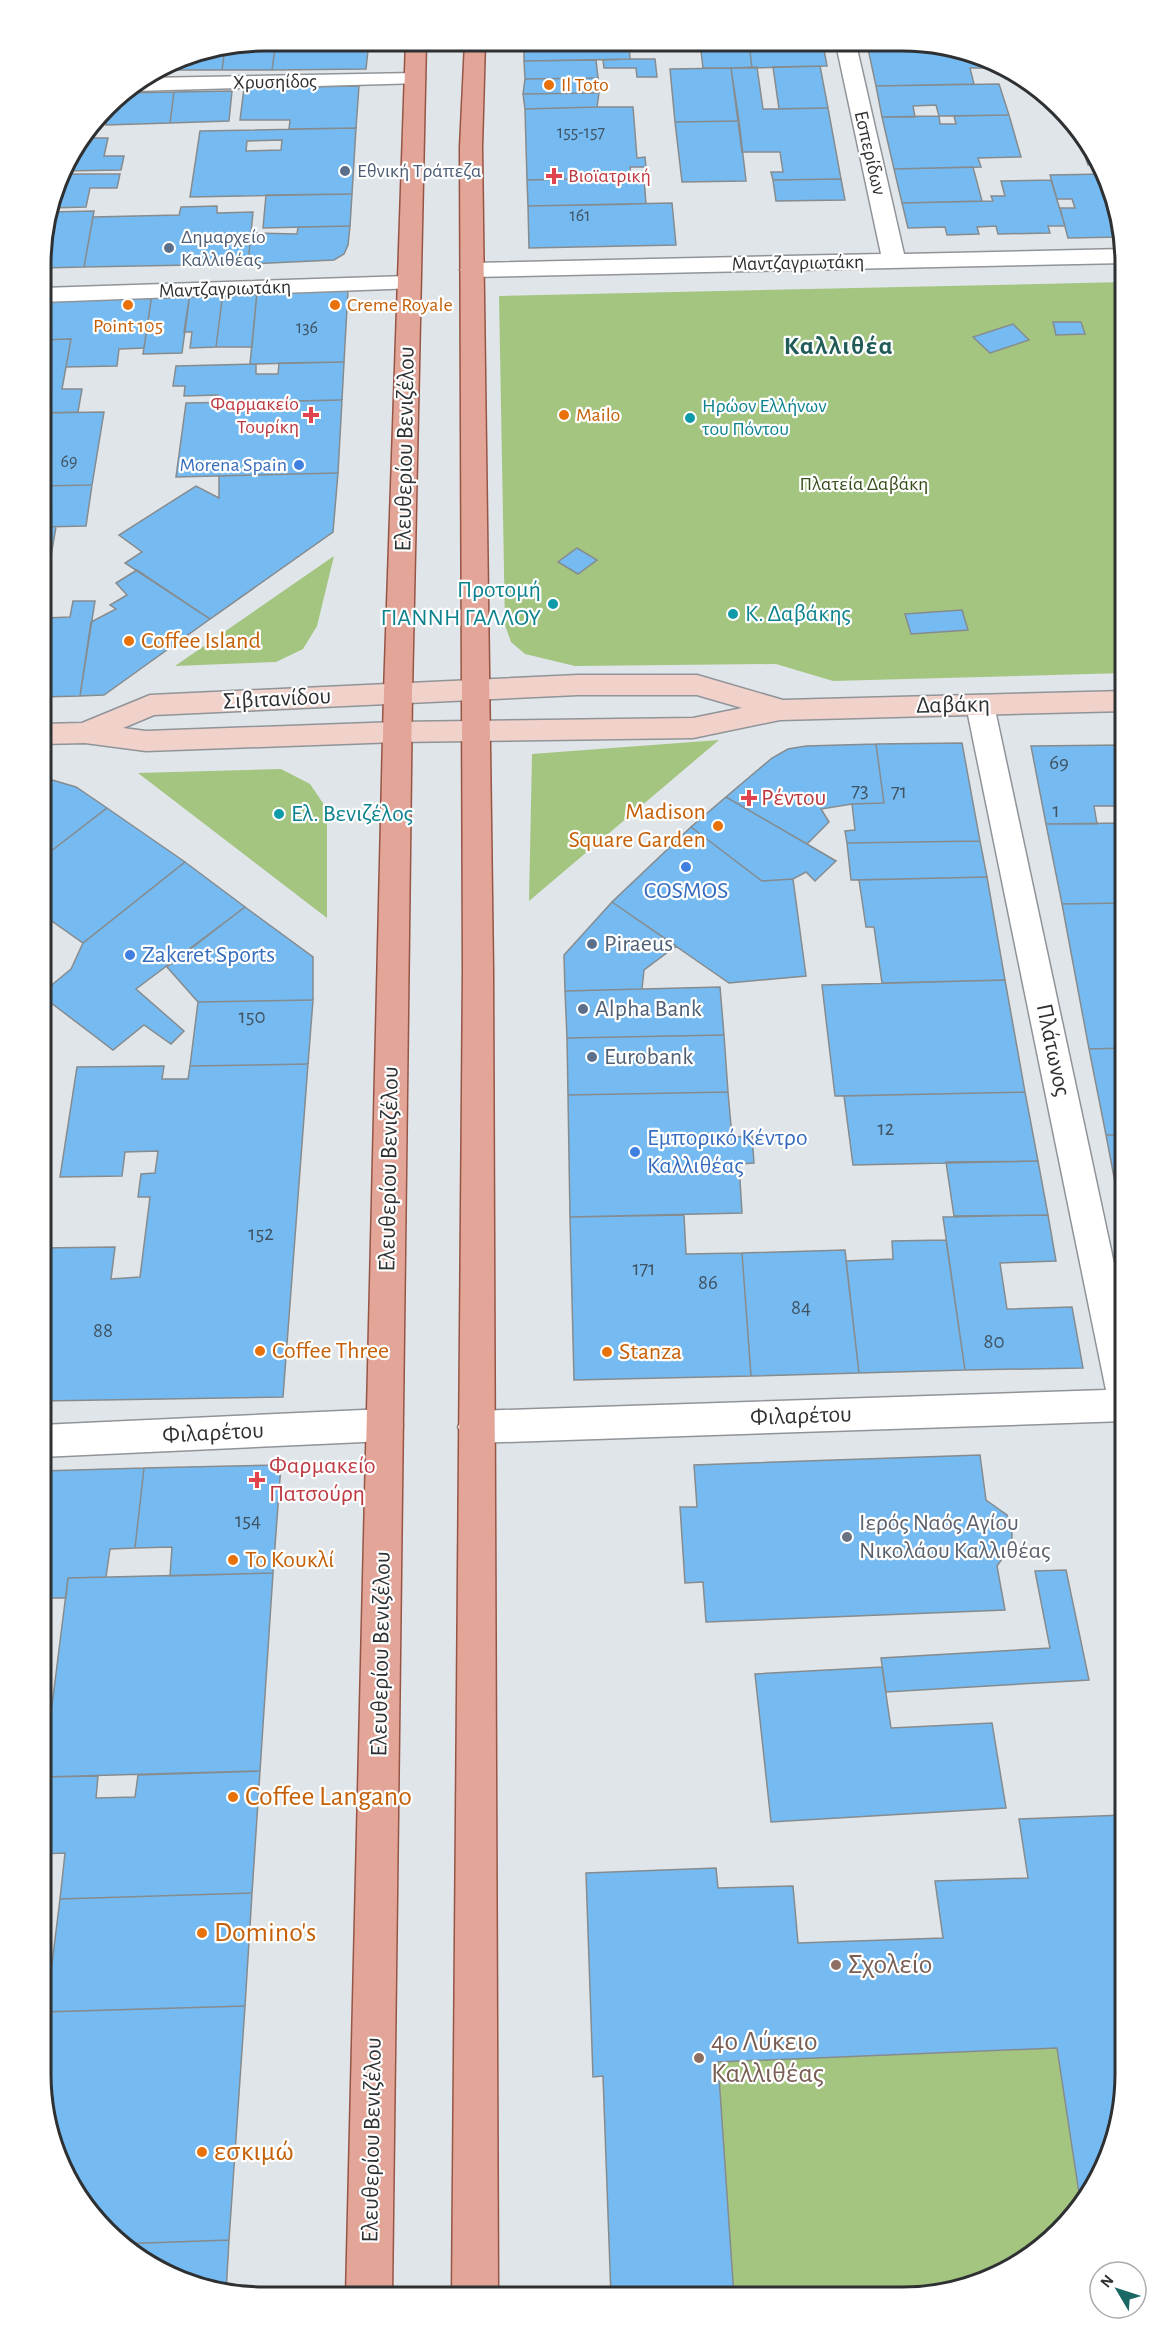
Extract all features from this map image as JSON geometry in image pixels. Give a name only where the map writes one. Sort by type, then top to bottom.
[{"type":"main road","name":"Ελευθερίου Βενιζέλου","points":[[369,2287],[397,732],[416,51]]},
{"type":"main road","points":[[474,2287],[476,731],[471,147],[475,51]]},
{"type":"main road","name":"Δαβάκη","points":[[475,689],[578,685],[698,685],[780,710]]},
{"type":"main road","name":"Σιβιτανίδου","points":[[85,733],[150,705],[475,689]]},
{"type":"main road","name":"Δαβάκη","points":[[476,731],[693,728],[780,710],[1115,701]]},
{"type":"main road","name":"Σιβιτανίδου","points":[[51,734],[85,733],[146,741],[476,731]]},
{"type":"street","name":"Εσπερίδων","points":[[848,51],[894,261]]},
{"type":"street","name":"Χρυσηίδος","points":[[150,85],[416,79]]},
{"type":"street","name":"Μαντζαγριωτάκη","points":[[472,270],[1115,256]]},
{"type":"street","name":"Μαντζαγριωτάκη","points":[[51,295],[408,283]]},
{"type":"street","name":"Πλάτωνος","points":[[980,705],[1115,1348]]},
{"type":"street","name":"Φιλαρέτου","points":[[476,1427],[1115,1405]]},
{"type":"street","name":"Φιλαρέτου","points":[[51,1441],[385,1425]]},
{"type":"green space","name":"Πλατεία Δαβάκη","points":[[1115,282],[1115,673],[833,681],[776,664],[575,666],[525,654],[511,642],[505,625],[499,296]]},
{"type":"green space","points":[[334,556],[317,626],[303,649],[276,662],[175,666]]},
{"type":"green space","points":[[719,740],[529,901],[532,754]]},
{"type":"green space","points":[[281,769],[310,784],[327,809],[327,918],[138,773]]},
{"type":"green space","points":[[1057,2048],[1079,2192],[1053,2225],[1032,2243],[984,2271],[957,2280],[916,2287],[733,2287],[718,2062]]},
{"type":"building","points":[[275,51],[272,70],[222,70],[224,55]]},
{"type":"building","points":[[275,51],[368,51],[366,69],[272,70]]},
{"type":"building","points":[[524,51],[630,51],[630,59],[524,61]]},
{"type":"building","points":[[701,51],[750,51],[752,68],[703,68]]},
{"type":"building","points":[[750,51],[824,51],[827,66],[752,68]]},
{"type":"building","points":[[868,51],[916,51],[944,55],[985,68],[970,68],[974,84],[876,86]]},
{"type":"building","points":[[224,55],[222,70],[176,70],[195,62]]},
{"type":"building","points":[[655,59],[657,77],[637,77],[636,68],[604,68],[603,60]]},
{"type":"building","points":[[596,60],[598,78],[525,79],[524,61]]},
{"type":"building","points":[[820,66],[828,108],[779,109],[773,67]]},
{"type":"building","points":[[757,67],[763,109],[828,108],[841,179],[773,180],[771,172],[783,172],[780,152],[742,152],[731,68]]},
{"type":"building","points":[[731,68],[739,121],[675,122],[670,69]]},
{"type":"building","points":[[598,78],[599,93],[523,94],[525,79]]},
{"type":"building","points":[[999,84],[1009,115],[939,116],[936,105],[913,106],[915,117],[882,117],[876,86]]},
{"type":"building","points":[[359,86],[356,128],[289,129],[290,120],[240,120],[244,88]]},
{"type":"building","points":[[232,91],[229,121],[170,123],[174,92]]},
{"type":"building","points":[[174,92],[170,123],[106,125],[107,120],[113,113],[137,93]]},
{"type":"building","points":[[599,93],[597,107],[525,109],[523,94]]},
{"type":"building","points":[[633,107],[637,158],[645,157],[646,167],[630,167],[631,178],[527,180],[525,109]]},
{"type":"building","points":[[1009,115],[1021,157],[978,158],[981,167],[894,169],[882,117],[939,116],[940,124],[956,124],[954,116]]},
{"type":"building","points":[[739,121],[746,181],[682,182],[675,122]]},
{"type":"building","points":[[356,128],[352,194],[190,197],[200,131]],"holes":[[[282,140],[281,150],[246,151],[247,141]]]},
{"type":"building","points":[[92,138],[108,138],[104,156],[124,156],[121,170],[73,171]]},
{"type":"building","points":[[973,167],[982,201],[902,203],[894,169]]},
{"type":"building","points":[[71,174],[120,174],[117,188],[90,188],[86,207],[58,208]]},
{"type":"building","points":[[1095,174],[1104,195],[1113,237],[1068,238],[1060,208],[1075,208],[1072,199],[1057,199],[1050,175]]},
{"type":"building","points":[[644,178],[646,204],[528,206],[527,180]]},
{"type":"building","points":[[841,179],[845,200],[776,201],[773,180]]},
{"type":"building","points":[[1051,180],[1065,226],[1048,226],[1050,233],[998,234],[996,226],[977,227],[979,234],[947,235],[945,227],[908,228],[902,203],[993,201],[991,196],[1005,196],[1001,181]]},
{"type":"building","points":[[352,194],[350,226],[263,228],[266,195]]},
{"type":"building","points":[[672,203],[676,245],[529,248],[528,206]]},
{"type":"building","name":"Δημαρχείο Καλλιθέας","points":[[217,206],[217,213],[253,212],[248,264],[84,267],[93,217],[179,215],[181,207]]},
{"type":"building","points":[[94,211],[84,267],[51,268],[51,250],[57,212]]},
{"type":"building","points":[[350,226],[348,245],[344,254],[334,260],[248,264],[251,233],[297,234],[298,227]]},
{"type":"building","points":[[348,290],[344,362],[250,364],[257,292]]},
{"type":"building","points":[[223,292],[257,292],[252,347],[216,347]]},
{"type":"building","points":[[223,292],[216,347],[190,348],[192,332],[184,332],[190,293]]},
{"type":"building","points":[[190,293],[182,353],[143,354],[152,294]]},
{"type":"building","points":[[152,294],[144,348],[119,349],[117,366],[66,367],[71,339],[51,340],[51,297]]},
{"type":"building","points":[[1053,322],[1081,322],[1085,334],[1056,335]]},
{"type":"building","points":[[1013,324],[1029,340],[990,353],[973,337]]},
{"type":"building","points":[[71,339],[62,389],[82,389],[78,412],[51,413],[51,340]]},
{"type":"building","points":[[344,362],[342,400],[217,403],[218,395],[184,396],[185,386],[173,386],[176,366],[256,364],[256,374],[278,374],[279,363]]},
{"type":"building","points":[[342,400],[338,473],[176,477],[186,403]]},
{"type":"building","points":[[104,412],[92,485],[51,486],[51,413]]},
{"type":"building","points":[[338,473],[333,532],[210,619],[125,563],[142,552],[119,535],[196,486],[219,498],[219,476]]},
{"type":"building","points":[[92,485],[86,526],[51,527],[51,486]]},
{"type":"building","points":[[51,527],[56,527],[51,556]]},
{"type":"building","points":[[577,548],[597,560],[578,574],[558,562]]},
{"type":"building","points":[[137,570],[210,619],[104,695],[80,696],[91,622],[116,609],[110,605],[127,595],[116,583]]},
{"type":"building","points":[[73,601],[95,601],[80,696],[51,697],[51,618],[70,617]]},
{"type":"building","points":[[962,610],[968,630],[911,634],[905,614]]},
{"type":"building","points":[[962,743],[980,841],[847,843],[845,831],[855,830],[852,804],[884,803],[876,744]]},
{"type":"building","points":[[876,744],[884,803],[852,804],[821,809],[829,822],[807,844],[726,797],[772,758],[788,749],[806,746]]},
{"type":"building","points":[[1115,745],[1115,806],[1094,806],[1097,824],[1046,824],[1031,746]]},
{"type":"building","points":[[51,780],[76,787],[107,808],[51,851]]},
{"type":"building","points":[[726,797],[836,861],[815,881],[806,872],[793,879],[762,881],[691,827]]},
{"type":"building","points":[[107,808],[185,862],[83,943],[51,920],[51,851]]},
{"type":"building","points":[[1115,823],[1115,903],[1062,904],[1046,824]]},
{"type":"building","points":[[691,827],[762,881],[793,879],[806,976],[729,983],[612,902]]},
{"type":"building","points":[[980,841],[987,877],[851,880],[847,843]]},
{"type":"building","name":"Zakcret Sports","points":[[185,862],[245,907],[136,989],[184,1031],[171,1044],[144,1025],[113,1050],[51,1003],[51,986],[71,969],[83,943]]},
{"type":"building","points":[[987,877],[1005,980],[882,983],[874,927],[866,927],[859,880]]},
{"type":"building","points":[[612,902],[676,946],[644,970],[642,989],[565,991],[564,955]]},
{"type":"building","points":[[1115,903],[1115,1048],[1089,1049],[1062,904]]},
{"type":"building","points":[[245,907],[313,957],[313,1000],[198,1002],[167,967]]},
{"type":"building","points":[[1005,980],[1025,1092],[835,1096],[822,985]]},
{"type":"building","points":[[720,987],[724,1035],[567,1038],[565,991]]},
{"type":"building","points":[[313,1000],[308,1064],[190,1066],[198,1002]]},
{"type":"building","points":[[724,1035],[728,1092],[568,1095],[567,1038]]},
{"type":"building","points":[[1115,1048],[1115,1135],[1106,1135],[1089,1049]]},
{"type":"building","points":[[308,1064],[283,1397],[51,1401],[51,1248],[115,1247],[111,1279],[140,1277],[150,1197],[138,1197],[141,1174],[155,1173],[158,1151],[125,1152],[122,1176],[60,1177],[77,1067],[164,1066],[162,1079],[188,1079],[190,1066]]},
{"type":"building","points":[[728,1092],[732,1137],[752,1136],[754,1163],[739,1164],[742,1213],[570,1217],[568,1095]]},
{"type":"building","points":[[1025,1092],[1038,1161],[853,1165],[844,1096]]},
{"type":"building","points":[[1106,1135],[1115,1135],[1115,1182]]},
{"type":"building","points":[[1038,1161],[1048,1215],[954,1216],[946,1162]]},
{"type":"building","points":[[684,1215],[686,1254],[742,1253],[751,1376],[574,1380],[570,1217]]},
{"type":"building","points":[[1048,1215],[1056,1261],[1000,1263],[1007,1309],[1072,1307],[1083,1368],[965,1370],[943,1217]]},
{"type":"building","points":[[946,1240],[965,1370],[859,1373],[846,1261],[893,1259],[892,1241]]},
{"type":"building","points":[[845,1250],[859,1373],[751,1376],[742,1253]]},
{"type":"building","name":"Ιερός Ναός Αγίου Νικολάου Καλλιθέας","points":[[980,1455],[986,1500],[1007,1515],[1012,1530],[1012,1545],[997,1566],[1005,1610],[706,1622],[703,1582],[685,1583],[680,1507],[697,1507],[694,1465]]},
{"type":"building","points":[[281,1465],[273,1573],[170,1576],[172,1547],[135,1548],[144,1468]]},
{"type":"building","points":[[144,1468],[135,1548],[110,1549],[106,1577],[68,1578],[66,1598],[51,1598],[51,1471]]},
{"type":"building","points":[[1066,1570],[1089,1680],[886,1692],[881,1658],[1050,1648],[1035,1571]]},
{"type":"building","points":[[273,1573],[260,1771],[51,1777],[51,1713],[68,1578]]},
{"type":"building","points":[[882,1667],[891,1728],[992,1723],[1006,1808],[771,1822],[755,1674]]},
{"type":"building","points":[[260,1771],[252,1893],[60,1899],[65,1853],[51,1854],[51,1777],[98,1776],[96,1798],[135,1797],[138,1775]]},
{"type":"building","name":"4ο Λύκειο Καλλιθέας","points":[[1115,1815],[1115,2088],[1104,2143],[1079,2192],[1057,2048],[718,2062],[733,2287],[611,2287],[603,2076],[593,2077],[586,1873],[716,1868],[718,1888],[793,1886],[798,1943],[943,1938],[935,1881],[1028,1878],[1019,1819]]},
{"type":"building","points":[[252,1893],[245,2006],[51,2012],[51,1972],[60,1899]]},
{"type":"building","points":[[245,2006],[229,2240],[135,2243],[113,2225],[95,2204],[67,2156],[55,2116],[51,2088],[51,2012]]},
{"type":"building","points":[[229,2240],[227,2284],[182,2271],[135,2243]]},
{"type":"place","name":"Il Toto","points":[[549,85]]},
{"type":"place","name":"Εθνική Τράπεζα","points":[[345,171]]},
{"type":"place","name":"Βιοϊατρική","points":[[554,176]]},
{"type":"place","name":"Δημαρχείο Καλλιθέας","points":[[169,248]]},
{"type":"place","name":"Point 105","points":[[128,305]]},
{"type":"place","name":"Creme Royale","points":[[335,305]]},
{"type":"place","name":"Φαρμακείο Τουρίκη","points":[[311,415]]},
{"type":"place","name":"Mailo","points":[[564,415]]},
{"type":"place","name":"Ηρώον Ελλήνων του Πόντου","points":[[690,418]]},
{"type":"place","name":"Morena Spain","points":[[299,465]]},
{"type":"place","name":"Προτομή ΓΙΑΝΝΗ ΓΑΛΛΟΥ","points":[[553,604]]},
{"type":"place","name":"Κ. Δαβάκης","points":[[733,614]]},
{"type":"place","name":"Coffee Island","points":[[129,641]]},
{"type":"place","name":"Ρέντου","points":[[749,798]]},
{"type":"place","name":"Ελ. Βενιζέλος","points":[[279,814]]},
{"type":"place","name":"Madison Square Garden","points":[[718,826]]},
{"type":"place","name":"COSMOS","points":[[686,867]]},
{"type":"place","name":"Piraeus","points":[[592,944]]},
{"type":"place","name":"Zakcret Sports","points":[[130,955]]},
{"type":"place","name":"Alpha Bank","points":[[583,1009]]},
{"type":"place","name":"Eurobank","points":[[592,1057]]},
{"type":"place","name":"Εμπορικό Κέντρο Καλλιθέας","points":[[635,1152]]},
{"type":"place","name":"Coffee Three","points":[[260,1351]]},
{"type":"place","name":"Stanza","points":[[607,1352]]},
{"type":"place","name":"Φαρμακείο Πατσούρη","points":[[257,1480]]},
{"type":"place","name":"Ιερός Ναός Αγίου Νικολάου Καλλιθέας","points":[[847,1537]]},
{"type":"place","name":"Το Κουκλί","points":[[233,1560]]},
{"type":"place","name":"Coffee Langano","points":[[233,1797]]},
{"type":"place","name":"Domino's","points":[[202,1933]]},
{"type":"place","name":"Σχολείο","points":[[836,1965]]},
{"type":"place","name":"4ο Λύκειο Καλλιθέας","points":[[699,2058]]},
{"type":"place","name":"εσκιμώ","points":[[202,2152]]},
{"type":"district","name":"Καλλιθέα","points":[[839,346]]}]
